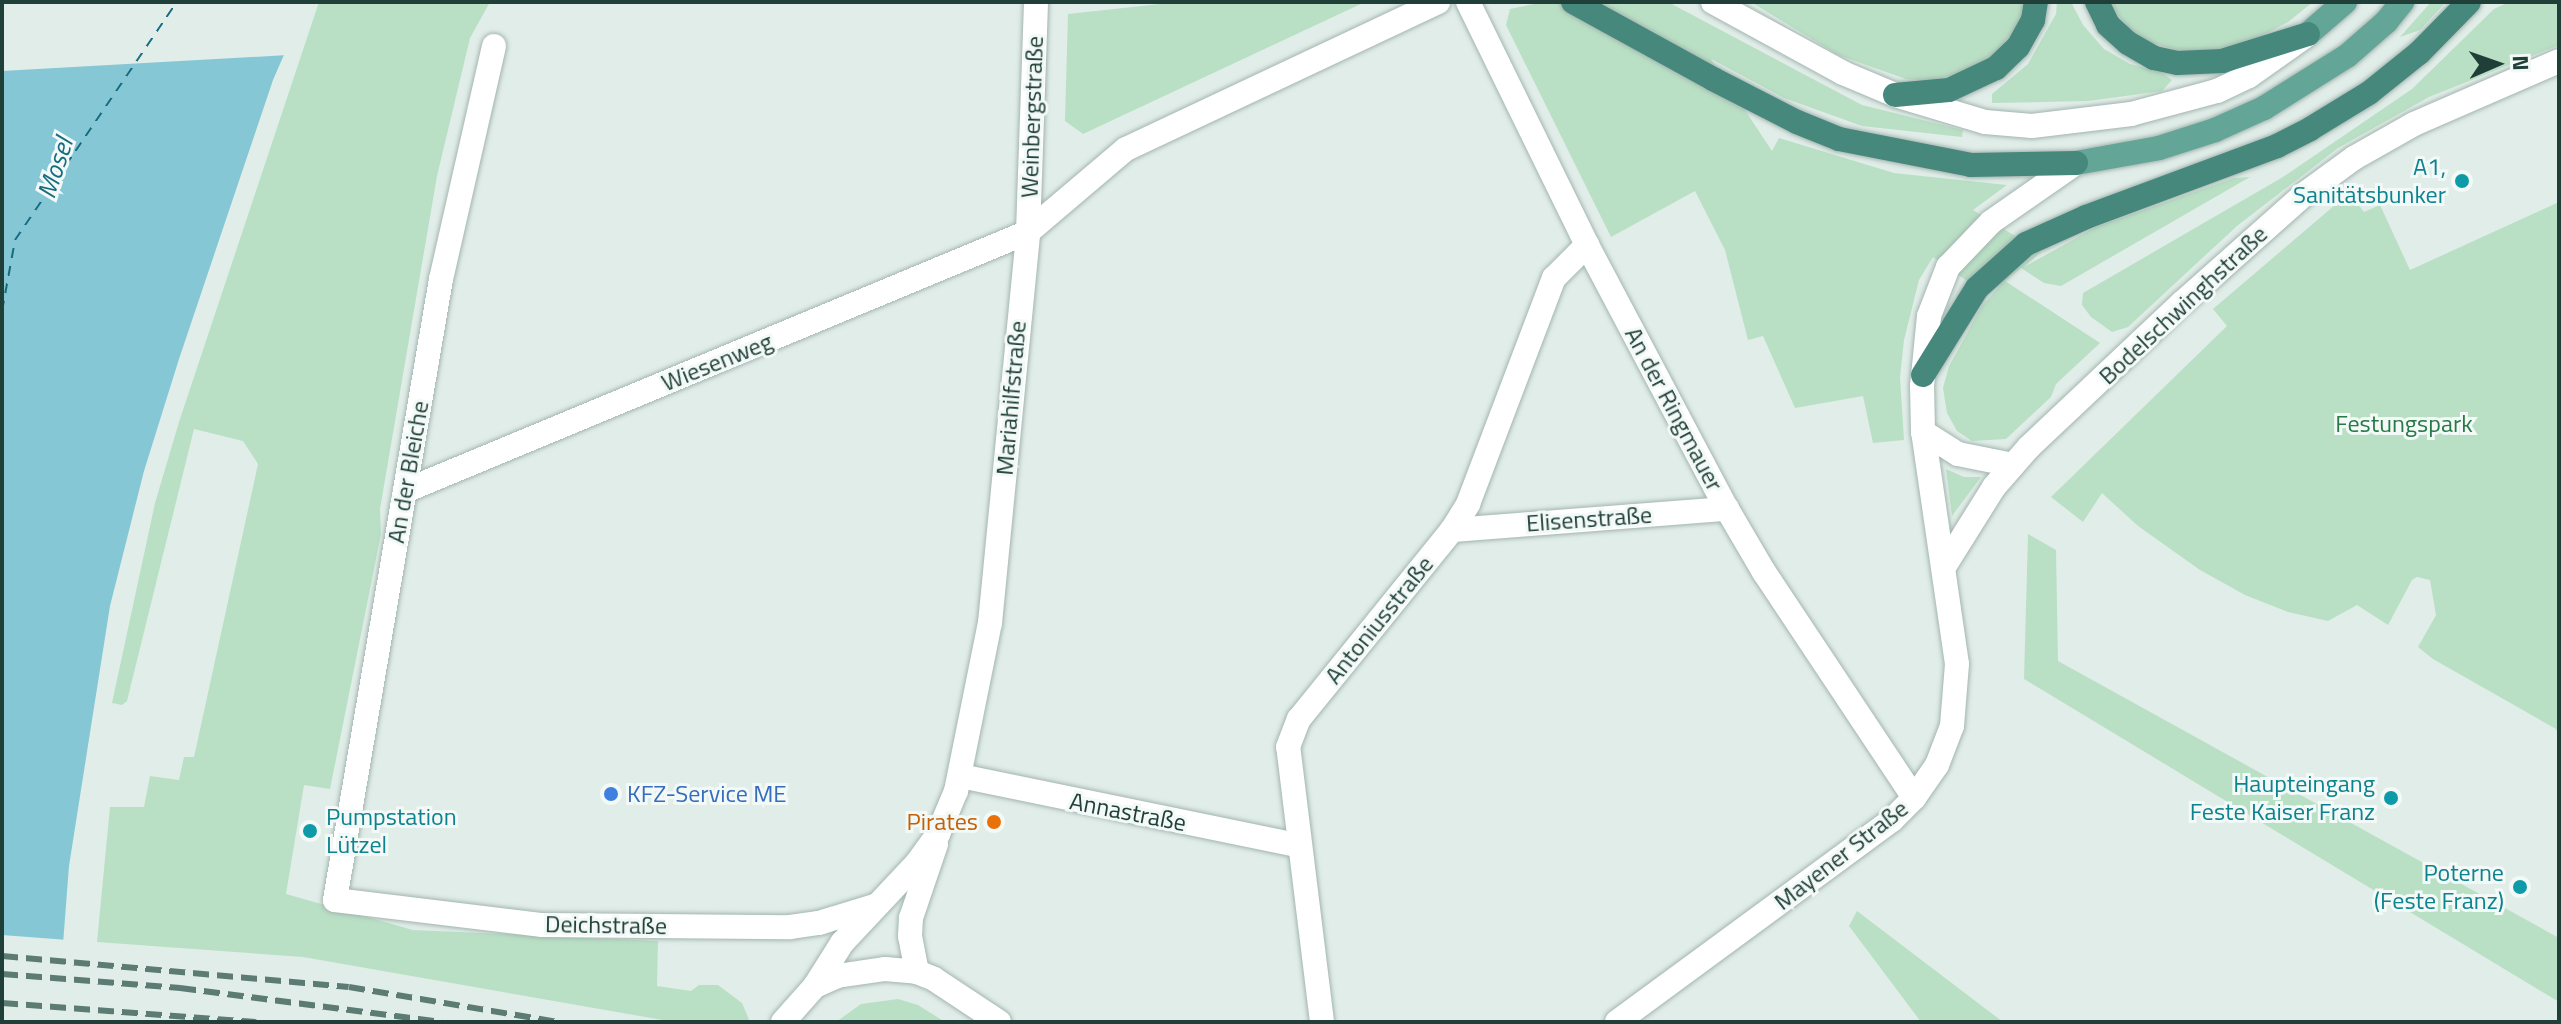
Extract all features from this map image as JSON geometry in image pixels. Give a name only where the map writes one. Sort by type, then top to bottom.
[{"type":"highway","points":[[1573,2],[1797,122],[1839,139],[1940,161],[2024,167],[2076,163]]},
{"type":"highway","points":[[1895,95],[1949,90],[1996,68],[2018,47],[2033,20],[2036,2]]},
{"type":"highway","points":[[2097,2],[2108,25],[2128,43],[2154,58],[2177,63],[2222,61],[2308,34]]},
{"type":"highway","points":[[1923,375],[1977,288],[2026,244],[2058,228],[2277,146],[2310,129],[2369,93],[2409,61],[2469,2]]},
{"type":"main road","points":[[2308,34],[2345,2]]},
{"type":"main road","name":"Mayener Straße","points":[[2076,163],[2159,148],[2215,130],[2264,108],[2347,56],[2386,22],[2402,2]]},
{"type":"street","name":"Weinbergstraße","points":[[1028,232],[1036,2]]},
{"type":"street","points":[[1028,232],[1126,149],[1438,2]]},
{"type":"street","name":"An der Ringmauer","points":[[1468,2],[1587,245],[1727,509],[1764,572],[1914,798]]},
{"type":"street","points":[[1713,2],[1843,73],[1895,95],[1985,122],[2032,126],[2084,123],[2145,111],[2217,91],[2249,76],[2308,34]]},
{"type":"street","name":"An der Bleiche","points":[[335,900],[441,279],[494,46]]},
{"type":"street","name":"Bodelschwinghstraße","points":[[1944,567],[1973,519],[2013,465],[2125,357],[2306,193],[2354,158],[2414,124],[2559,61]]},
{"type":"street","name":"Mayener Straße","points":[[1617,1022],[1847,855],[1914,798],[1937,765],[1957,699],[1955,630],[1923,432],[1923,375],[1929,316],[1948,267],[1991,222],[2076,163]]},
{"type":"street","name":"Wiesenweg","points":[[405,491],[1028,232]]},
{"type":"street","name":"Mariahilfstraße","points":[[815,986],[842,943],[917,863],[938,834],[960,776],[990,623],[1028,232]]},
{"type":"street","name":"Antoniusstraße","points":[[1322,1022],[1297,845],[1288,747],[1299,719],[1452,530],[1468,504],[1554,278],[1587,245]]},
{"type":"street","points":[[1923,432],[1958,454],[2013,465]]},
{"type":"street","name":"Elisenstraße","points":[[1452,530],[1727,509]]},
{"type":"street","name":"Annastraße","points":[[960,776],[1297,845]]},
{"type":"street","points":[[917,972],[911,952],[911,918],[933,862],[938,834]]},
{"type":"street","name":"Deichstraße","points":[[335,900],[543,925],[790,927],[819,923],[874,906]]},
{"type":"street","points":[[783,1022],[815,986],[858,971],[917,972],[947,986],[999,1022]]},
{"type":"green space","points":[[319,2],[490,2],[470,38],[437,176],[380,509],[381,534],[330,789],[304,785],[286,894],[413,930],[658,941],[657,986],[691,991],[699,985],[718,985],[742,1003],[750,1022],[674,1022],[303,957],[97,942],[110,807],[144,807],[150,776],[179,780],[184,757],[194,757],[258,464],[243,441],[194,429],[127,701],[122,705],[112,703],[155,503]]},
{"type":"green space","points":[[1178,2],[1365,2],[1083,134],[1065,121],[1068,14]]},
{"type":"green space","points":[[1544,2],[1668,2],[1862,105],[1963,130],[1962,137],[1862,126],[1784,98],[1711,59],[1772,151],[1779,138],[1894,173],[2007,185],[1973,210],[2041,252],[2024,267],[2096,227],[2234,178],[2250,177],[2061,286],[2044,283],[2021,268],[2005,281],[2100,343],[2056,384],[2051,397],[2006,439],[1972,441],[1957,431],[1947,413],[1943,388],[1949,366],[1982,306],[2001,285],[1987,295],[1933,257],[1919,280],[1904,340],[1900,377],[1904,440],[1873,443],[1863,396],[1795,408],[1763,336],[1748,340],[1725,250],[1695,191],[1611,237],[1506,25],[1510,9]]},
{"type":"green space","points":[[1751,2],[2026,2],[2021,22],[1988,63],[1933,81],[1906,79],[1838,55]]},
{"type":"green space","points":[[2057,2],[2071,2],[2083,25],[2104,49],[2130,64],[2161,72],[2172,80],[2162,91],[2088,101],[1992,103],[1992,94],[2028,64],[2056,14]]},
{"type":"green space","points":[[2108,2],[2313,2],[2288,22],[2246,44],[2217,51],[2180,51],[2150,42],[2128,27]]},
{"type":"green space","points":[[2431,2],[2446,2],[2420,30],[2400,37]]},
{"type":"green space","points":[[2509,2],[2559,2],[2559,45],[2429,97],[2338,148],[2237,226],[2128,327],[2112,332],[2091,317],[2082,305],[2083,293],[2283,177],[2412,89],[2494,9]]},
{"type":"green space","name":"Festungspark","points":[[2349,193],[2364,212],[2380,205],[2410,270],[2559,202],[2559,736],[2556,729],[2433,659],[2418,647],[2436,615],[2430,580],[2417,577],[2412,580],[2388,625],[2357,605],[2328,621],[2288,612],[2245,595],[2200,570],[2138,526],[2102,493],[2083,522],[2051,497],[2227,326],[2213,309]]},
{"type":"green space","points":[[1946,469],[1964,477],[1981,477],[1952,516]]},
{"type":"green space","points":[[2028,534],[2056,550],[2058,661],[2559,938],[2559,1002],[2024,679]]},
{"type":"green space","points":[[1857,911],[2003,1022],[1921,1022],[1849,926]]},
{"type":"green space","points":[[898,999],[918,1005],[945,1022],[836,1022],[861,1004]]},
{"type":"water","name":"Mosel","points":[[2,2],[307,2],[273,80],[179,359],[144,471],[110,606],[69,866],[57,1022],[2,1022]]},
{"type":"pier","points":[[2,2],[311,2],[288,55],[2,71]]},
{"type":"pier","points":[[2,935],[68,940],[61,1022],[2,1022]]},
{"type":"ferry route","points":[[2,311],[15,240],[177,2]]},
{"type":"railway","points":[[2,956],[349,987],[559,1022]]},
{"type":"railway","points":[[2,974],[180,988],[442,1022]]},
{"type":"railway","points":[[2,1003],[256,1022]]},
{"type":"place","name":"A1, Sanitätsbunker","points":[[2462,181]]},
{"type":"place","name":"KFZ-Service ME","points":[[611,794]]},
{"type":"place","name":"Haupteingang Feste Kaiser Franz","points":[[2391,798]]},
{"type":"place","name":"Pirates","points":[[994,822]]},
{"type":"place","name":"Pumpstation Lützel","points":[[310,831]]},
{"type":"place","name":"Poterne (Feste Franz)","points":[[2520,887]]}]
